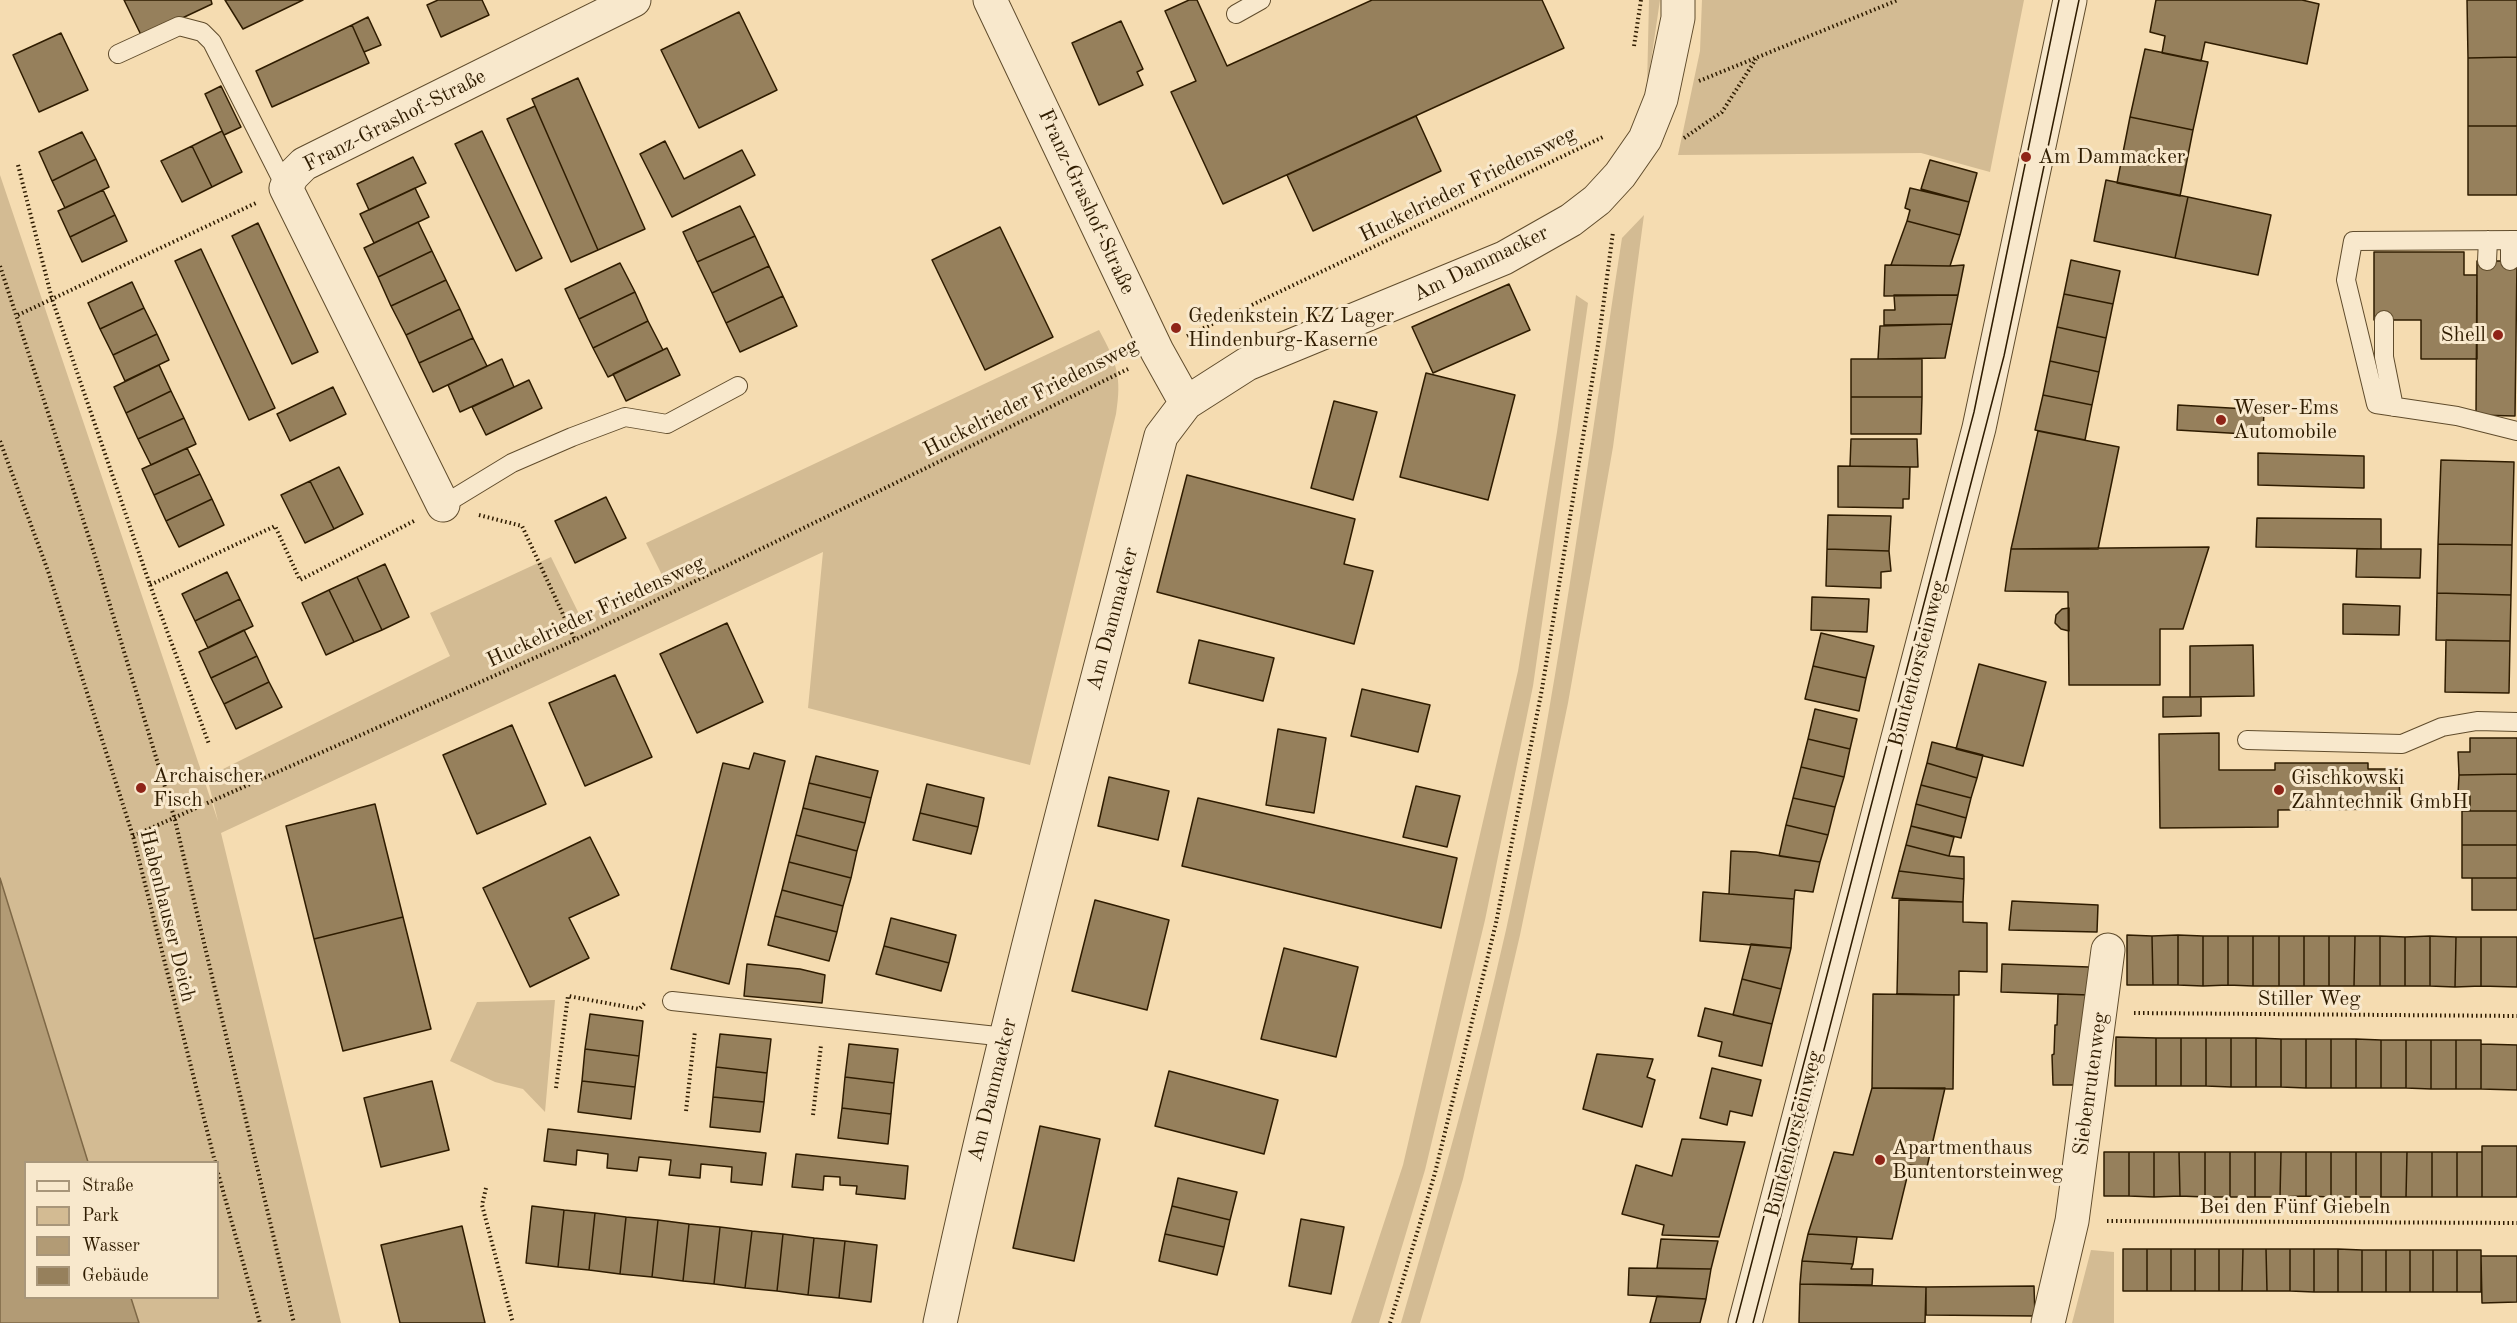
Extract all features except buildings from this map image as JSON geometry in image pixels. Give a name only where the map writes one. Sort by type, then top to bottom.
[{"type":"street","name":"Franz-Grashof-Straße","points":[[443,505],[286,188],[292,176],[304,164],[634,0]]},
{"type":"street","name":"Franz-Grashof-Straße","points":[[990,0],[1157,351],[1186,403]]},
{"type":"street","name":"Am Dammacker","points":[[940,1323],[1050,859],[1161,436],[1186,403],[1248,364],[1504,258],[1571,220],[1597,200],[1620,175],[1646,139],[1661,99],[1678,18],[1677,0]]},
{"type":"street","name":"Buntentorsteinweg","points":[[1745,1323],[1979,428],[2070,0]]},
{"type":"street","name":"Siebenrutenweg","points":[[2048,1323],[2072,1221],[2108,950]]},
{"type":"lane","points":[[1236,14],[1261,0]]},
{"type":"lane","points":[[118,54],[179,26],[202,32],[212,42],[286,188]]},
{"type":"lane","points":[[2487,261],[2488,240]]},
{"type":"lane","points":[[2510,261],[2514,240],[2384,246],[2353,241],[2346,280],[2376,404],[2510,425]]},
{"type":"lane","points":[[2384,320],[2384,357],[2394,407]]},
{"type":"lane","points":[[443,505],[512,463],[572,436],[625,417],[667,424],[738,387]]},
{"type":"lane","points":[[2247,740],[2402,744],[2442,727],[2477,721],[2517,722]]},
{"type":"lane","points":[[672,1001],[1006,1037]]},
{"type":"path","points":[[1661,99],[1898,0]]},
{"type":"path","points":[[1682,140],[1722,112],[1757,58]]},
{"type":"path","name":"Huckelrieder Friedensweg","points":[[133,836],[575,640],[1120,375],[1157,351],[1603,137],[1610,131]]},
{"type":"path","points":[[18,165],[52,299],[150,585],[209,744]]},
{"type":"path","points":[[1390,1323],[1436,1173],[1503,888],[1542,689],[1598,345],[1620,175]]},
{"type":"path","points":[[18,315],[286,188]]},
{"type":"path","points":[[0,266],[18,315],[96,559],[175,819],[294,1323]]},
{"type":"path","name":"Habenhauser Deich","points":[[0,441],[48,572],[133,836],[214,1161]]},
{"type":"path","points":[[150,585],[275,526],[300,580],[443,505],[522,526],[575,640]]},
{"type":"path","points":[[556,1088],[568,996],[639,1009],[647,1001],[672,1001]]},
{"type":"path","points":[[686,1111],[697,1004]]},
{"type":"path","name":"Stiller Weg","points":[[2101,1013],[2517,1016]]},
{"type":"path","points":[[813,1115],[824,1018]]},
{"type":"path","points":[[219,1177],[260,1323]]},
{"type":"path","points":[[486,1188],[482,1205],[513,1323]]},
{"type":"path","name":"Bei den Fünf Giebeln","points":[[2072,1221],[2517,1223]]},
{"type":"green space","points":[[1649,0],[1660,0],[1647,88]]},
{"type":"green space","points":[[1702,0],[2024,0],[1990,172],[1921,153],[1678,155],[1700,51]]},
{"type":"green space","points":[[0,175],[218,821],[207,777],[450,656],[430,613],[551,557],[581,618],[664,579],[646,543],[1099,330],[1110,352],[1118,380],[1116,414],[1030,765],[808,708],[823,552],[221,833],[341,1323],[139,1323],[131,1299],[219,1299],[219,1161],[88,1161],[0,878]]},
{"type":"green space","points":[[1644,215],[1613,447],[1568,703],[1520,935],[1463,1179],[1420,1323],[1401,1323],[1456,1127],[1506,930],[1556,672],[1622,238]]},
{"type":"green space","points":[[1576,295],[1588,303],[1533,686],[1485,920],[1425,1170],[1379,1323],[1351,1323],[1403,1165],[1518,671],[1557,432]]},
{"type":"green space","points":[[555,1000],[545,1112],[523,1089],[495,1082],[450,1061],[477,1002]]},
{"type":"green space","points":[[2091,1250],[2114,1252],[2114,1323],[2072,1323]]},
{"type":"water","points":[[0,878],[88,1161],[24,1161],[24,1299],[131,1299],[139,1323],[0,1323]]},
{"type":"tram line","points":[[1736,1323],[1974,412],[2059,0]]},
{"type":"tram line","points":[[1753,1323],[2004,356],[2079,0]]},
{"type":"place","name":"Am Dammacker","points":[[2026,157]]},
{"type":"place","name":"Gedenkstein KZ Lager Hindenburg-Kaserne","points":[[1176,328]]},
{"type":"place","name":"Shell","points":[[2498,335]]},
{"type":"place","name":"Weser-Ems Automobile","points":[[2221,420]]},
{"type":"place","name":"Archaischer Fisch","points":[[141,788]]},
{"type":"place","name":"Gischkowski Zahntechnik GmbH","points":[[2279,790]]},
{"type":"place","name":"Apartmenthaus Buntentorsteinweg","points":[[1880,1160]]}]
